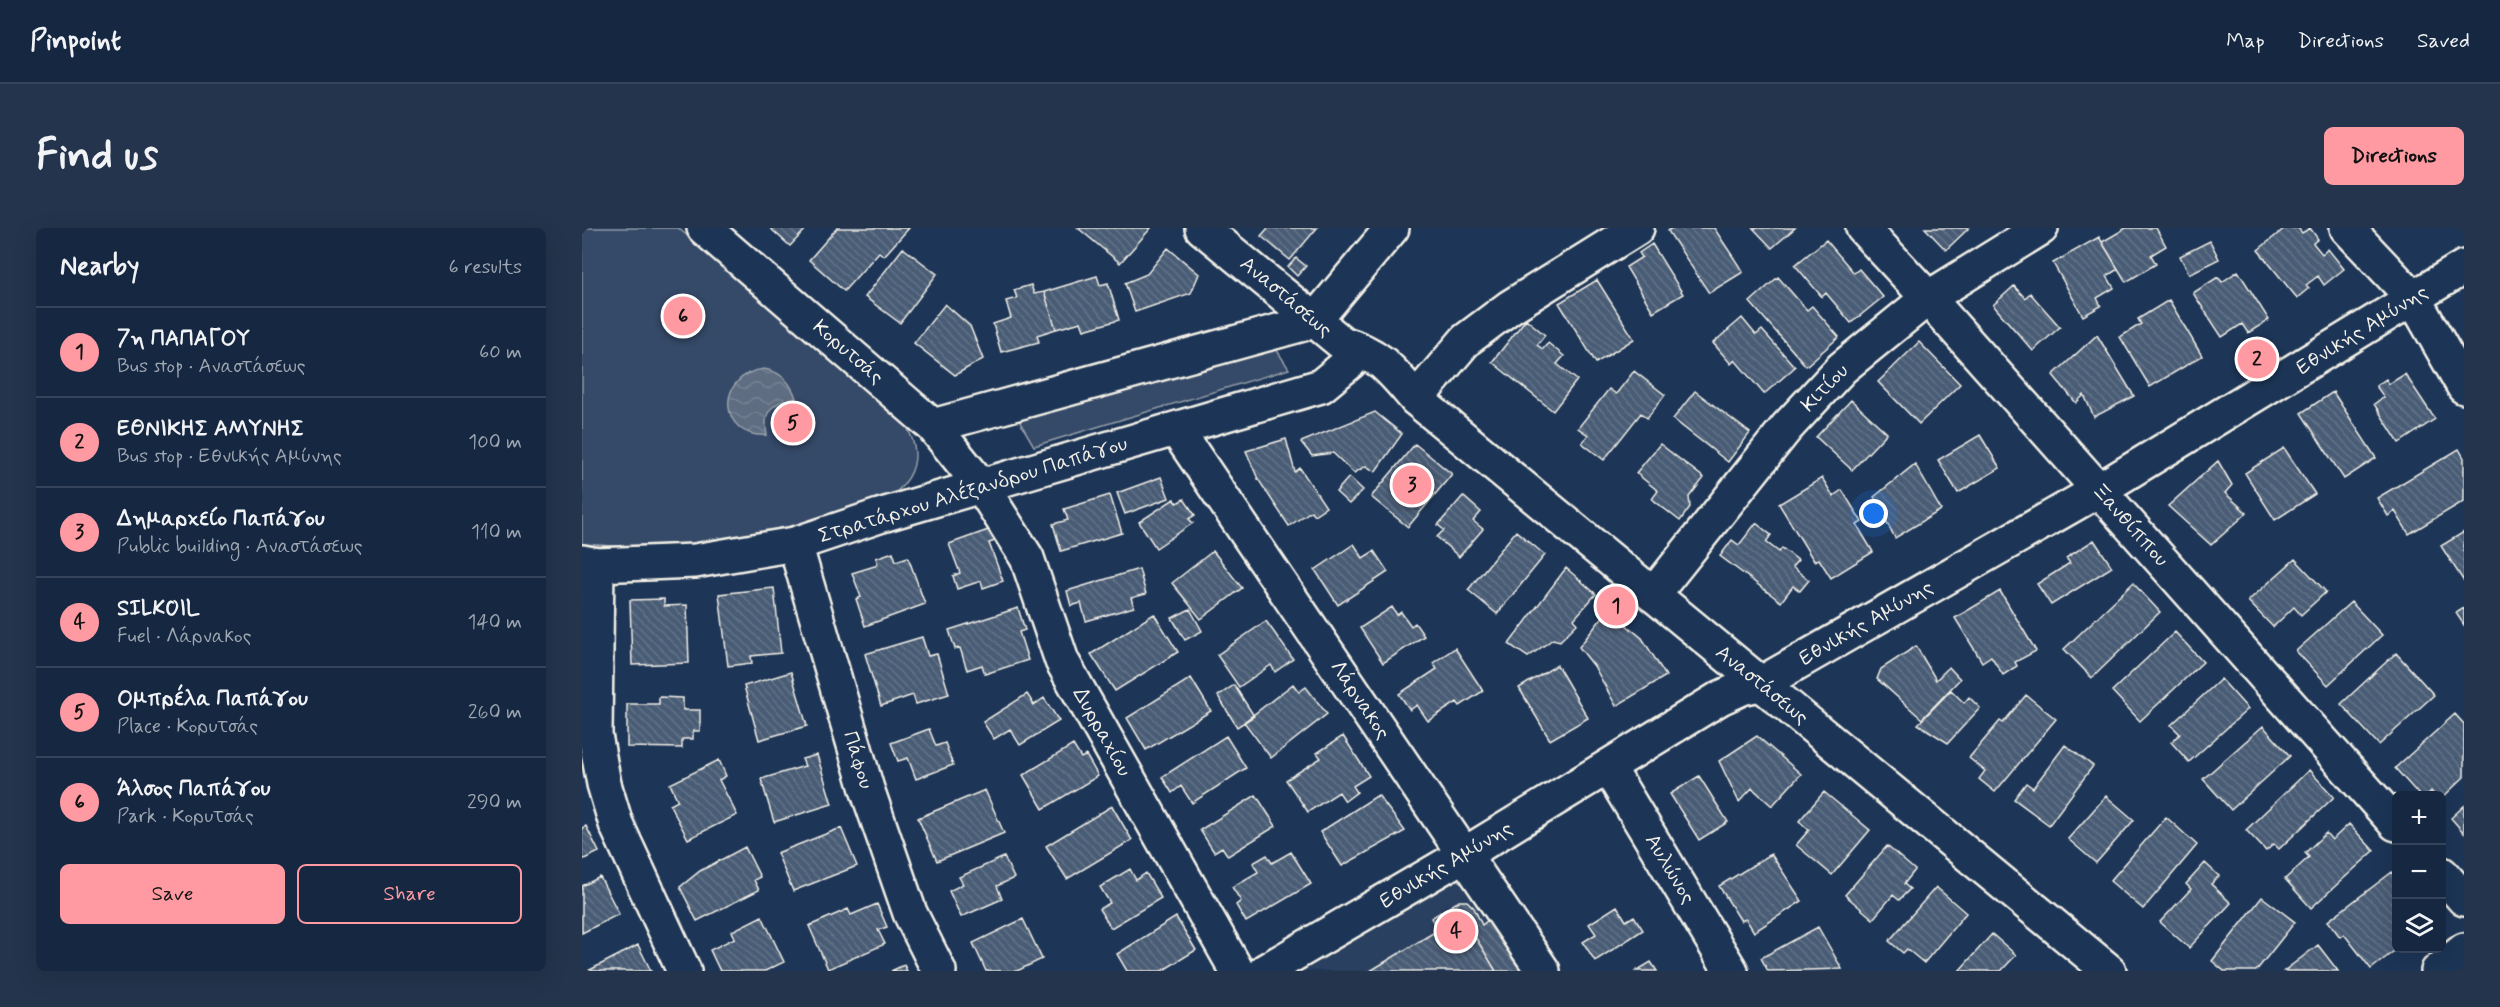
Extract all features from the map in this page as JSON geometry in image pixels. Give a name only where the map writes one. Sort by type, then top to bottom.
[{"type":"street","name":"Κορυτσάς","points":[[704,228],[933,426],[982,487]]},
{"type":"street","name":"Αναστάσεως","points":[[1203,228],[1314,321],[1381,387],[1416,399],[2109,971]]},
{"type":"street","points":[[933,426],[1314,321],[1392,228]]},
{"type":"street","points":[[1416,399],[1466,340],[1510,307],[1637,228]]},
{"type":"street","name":"Ξανθίππου","points":[[1863,228],[2392,818]]},
{"type":"street","name":"Κιτίου","points":[[1653,595],[1787,427],[1834,376],[1928,298],[2041,228]]},
{"type":"street","points":[[2347,228],[2414,299],[2464,387]]},
{"type":"street","name":"Εθνικής Αμύνης","points":[[1265,971],[1465,854],[1720,698],[1742,688],[1760,684],[2099,490],[2464,267]]},
{"type":"street","name":"Στρατάρχου Αλέξανδρου Παπάγου","points":[[589,563],[695,561],[795,543],[1321,386],[1346,353]]},
{"type":"street","name":"Λάρνακος","points":[[1176,429],[1543,971]]},
{"type":"street","name":"Δυρραχίου","points":[[982,487],[1027,558],[1062,661],[1237,971]]},
{"type":"street","name":"Πάφου","points":[[795,543],[867,789],[910,913],[939,971]]},
{"type":"street","points":[[589,563],[595,735],[604,784],[616,824],[684,971]]},
{"type":"street","name":"Αυλώνος","points":[[1608,767],[1731,971]]},
{"type":"street","points":[[2446,879],[2464,899]]},
{"type":"street","points":[[2438,971],[2464,950]]},
{"type":"shaded area","points":[[582,228],[678,228],[891,404],[910,432],[914,446],[915,459],[912,471],[905,483],[878,505],[860,513],[738,541],[702,546],[668,547],[582,544]]},
{"type":"shaded area","points":[[1269,338],[1289,369],[1034,446],[1015,414]]},
{"type":"shaded area","points":[[1470,866],[1532,971],[1291,971]]},
{"type":"water","points":[[764,369],[784,378],[796,398],[781,402],[771,409],[766,420],[767,435],[751,434],[739,427],[732,417],[729,406],[730,394],[737,382],[748,374]]},
{"type":"building","points":[[770,228],[807,228],[790,246]]},
{"type":"building","points":[[837,228],[909,228],[884,256],[879,252],[844,291],[809,260]]},
{"type":"building","points":[[1078,228],[1151,228],[1120,263]]},
{"type":"building","points":[[1268,228],[1317,228],[1290,260],[1261,236]]},
{"type":"building","points":[[1672,228],[1714,228],[1743,272],[1709,293],[1668,231]]},
{"type":"building","points":[[1753,228],[1795,228],[1772,248]]},
{"type":"building","points":[[1925,228],[1969,228],[1946,250]]},
{"type":"building","points":[[2126,228],[2156,228],[2166,246],[2151,255],[2156,264],[2126,282],[2102,242]]},
{"type":"building","points":[[2285,228],[2298,228],[2302,233],[2310,228],[2318,239],[2313,243],[2322,254],[2328,249],[2344,269],[2324,285],[2318,276],[2306,285],[2309,288],[2297,298],[2258,250]]},
{"type":"building","points":[[2099,237],[2118,269],[2107,276],[2114,288],[2097,298],[2101,306],[2083,316],[2053,263]]},
{"type":"building","points":[[1826,240],[1854,273],[1859,269],[1883,297],[1851,323],[1826,293],[1822,297],[1795,265]]},
{"type":"building","points":[[2210,241],[2219,259],[2189,274],[2180,256]]},
{"type":"building","points":[[1652,244],[1683,294],[1653,312],[1626,267],[1642,257],[1639,253]]},
{"type":"building","points":[[903,248],[937,274],[900,323],[865,297]]},
{"type":"building","points":[[1168,248],[1199,274],[1191,293],[1135,312],[1125,283],[1147,274]]},
{"type":"building","points":[[1296,258],[1306,266],[1297,276],[1288,267]]},
{"type":"building","points":[[2238,271],[2269,320],[2248,333],[2242,324],[2222,337],[2193,293],[2218,277],[2222,282]]},
{"type":"building","points":[[1097,276],[1100,285],[1108,283],[1119,320],[1084,330],[1081,322],[1056,329],[1044,292]]},
{"type":"building","points":[[1778,277],[1807,310],[1812,306],[1839,337],[1806,366],[1750,302]]},
{"type":"building","points":[[1597,280],[1634,339],[1596,363],[1559,303]]},
{"type":"building","points":[[1031,285],[1034,294],[1044,292],[1056,329],[1037,335],[1039,342],[1001,352],[993,324],[1011,318],[1006,301],[1017,298],[1014,290]]},
{"type":"building","points":[[2014,286],[2025,298],[2030,293],[2060,327],[2033,351],[1993,305]]},
{"type":"building","points":[[2169,300],[2202,356],[2150,387],[2120,337],[2141,324],[2138,319]]},
{"type":"building","points":[[945,304],[970,326],[983,359],[955,375],[914,343]]},
{"type":"building","points":[[1742,318],[1756,335],[1762,330],[1795,367],[1764,394],[1735,360],[1731,364],[1713,343]]},
{"type":"building","points":[[1526,319],[1545,335],[1537,345],[1543,349],[1548,343],[1564,356],[1557,364],[1577,380],[1553,411],[1492,362]]},
{"type":"building","points":[[2097,335],[2134,396],[2094,417],[2084,395],[2076,403],[2053,375]]},
{"type":"building","points":[[1919,342],[1960,384],[1919,424],[1878,382]]},
{"type":"building","points":[[1634,371],[1665,395],[1647,418],[1641,413],[1604,460],[1582,443],[1588,435],[1578,428],[1609,389],[1616,394]]},
{"type":"building","points":[[2405,374],[2435,419],[2399,443],[2374,404],[2384,397],[2376,386],[2386,379],[2389,384]]},
{"type":"building","points":[[1695,391],[1750,433],[1728,462],[1673,419]]},
{"type":"building","points":[[2333,392],[2376,458],[2344,479],[2301,413]]},
{"type":"building","points":[[1851,400],[1887,433],[1852,470],[1816,437]]},
{"type":"building","points":[[793,406],[804,410],[808,421],[804,432],[793,436],[782,432],[778,421],[782,410]]},
{"type":"building","points":[[1375,412],[1402,434],[1375,472],[1366,466],[1354,473],[1333,453],[1312,456],[1301,442]]},
{"type":"building","points":[[1980,435],[2000,468],[1958,493],[1938,460]]},
{"type":"building","points":[[1286,439],[1295,472],[1300,468],[1326,507],[1314,515],[1311,511],[1289,526],[1258,479],[1246,451]]},
{"type":"building","points":[[1415,444],[1452,474],[1408,527],[1371,497]]},
{"type":"building","points":[[1660,444],[1704,478],[1689,497],[1690,507],[1680,521],[1652,499],[1658,491],[1636,473]]},
{"type":"building","points":[[2284,448],[2315,494],[2275,520],[2245,473]]},
{"type":"building","points":[[2459,449],[2464,458],[2464,501],[2409,534],[2395,511],[2388,516],[2377,498]]},
{"type":"building","points":[[2218,461],[2232,485],[2225,493],[2247,513],[2211,545],[2168,506]]},
{"type":"building","points":[[1915,464],[1941,510],[1895,538],[1874,497]]},
{"type":"building","points":[[1161,477],[1169,498],[1125,514],[1117,493]]},
{"type":"building","points":[[1349,477],[1363,490],[1349,504],[1336,492]]},
{"type":"building","points":[[1822,478],[1833,496],[1842,490],[1862,522],[1857,525],[1873,552],[1831,578],[1819,559],[1814,561],[1779,504]]},
{"type":"building","points":[[1110,495],[1122,533],[1061,551],[1053,524],[1068,520],[1064,509]]},
{"type":"building","points":[[1463,496],[1481,512],[1473,521],[1483,529],[1459,557],[1437,537],[1444,530],[1438,525]]},
{"type":"building","points":[[1174,499],[1177,503],[1184,499],[1195,515],[1189,519],[1193,523],[1156,548],[1139,522]]},
{"type":"building","points":[[1756,523],[1771,535],[1766,542],[1779,552],[1782,548],[1798,560],[1792,567],[1809,580],[1800,591],[1793,586],[1781,602],[1720,556],[1732,540],[1739,545]]},
{"type":"building","points":[[991,529],[995,541],[989,543],[1003,581],[983,588],[981,581],[957,589],[953,576],[960,573],[949,544]]},
{"type":"building","points":[[1516,531],[1545,555],[1497,614],[1468,590]]},
{"type":"building","points":[[2464,532],[2464,580],[2463,580],[2441,546]]},
{"type":"building","points":[[2094,540],[2112,567],[2051,605],[2037,584],[2070,563],[2066,558]]},
{"type":"building","points":[[1354,544],[1363,558],[1374,551],[1388,572],[1338,605],[1315,570]]},
{"type":"building","points":[[1213,551],[1242,588],[1201,619],[1172,583]]},
{"type":"building","points":[[893,552],[896,561],[908,557],[925,604],[865,626],[856,599],[861,597],[852,573],[878,565],[876,558]]},
{"type":"building","points":[[2295,559],[2326,592],[2301,615],[2294,607],[2273,627],[2248,601]]},
{"type":"building","points":[[1566,568],[1596,594],[1574,619],[1577,624],[1560,641],[1553,639],[1528,657],[1509,644]]},
{"type":"building","points":[[1139,569],[1146,594],[1131,598],[1134,607],[1086,621],[1081,603],[1071,606],[1067,591]]},
{"type":"building","points":[[2133,583],[2160,612],[2092,678],[2064,649]]},
{"type":"building","points":[[774,588],[781,653],[751,656],[752,663],[728,666],[719,594]]},
{"type":"building","points":[[2000,591],[2036,651],[2015,662],[2017,666],[2003,675],[1991,656],[1982,662],[1955,618]]},
{"type":"building","points":[[664,599],[664,606],[687,605],[689,663],[632,665],[630,600]]},
{"type":"building","points":[[2351,602],[2382,635],[2328,685],[2296,651]]},
{"type":"building","points":[[1392,607],[1397,615],[1401,612],[1411,626],[1415,623],[1424,636],[1383,663],[1360,628]]},
{"type":"building","points":[[1018,608],[1025,630],[1019,632],[1028,660],[985,674],[982,665],[967,670],[960,648],[955,649],[949,630]]},
{"type":"building","points":[[2464,608],[2464,625],[2456,613]]},
{"type":"building","points":[[1190,609],[1202,631],[1185,640],[1172,618]]},
{"type":"building","points":[[1608,610],[1642,638],[1666,676],[1616,706],[1594,666],[1579,647]]},
{"type":"building","points":[[1154,614],[1178,652],[1115,691],[1091,654]]},
{"type":"building","points":[[1266,621],[1293,659],[1275,672],[1271,665],[1239,687],[1217,655]]},
{"type":"building","points":[[2175,632],[2203,662],[2140,721],[2112,691]]},
{"type":"building","points":[[922,637],[928,656],[937,654],[949,694],[916,704],[913,695],[881,706],[865,654]]},
{"type":"building","points":[[1916,646],[1936,680],[1949,667],[1960,679],[1922,719],[1877,679],[1881,669]]},
{"type":"building","points":[[1455,648],[1483,691],[1460,706],[1457,702],[1428,721],[1417,705],[1410,710],[1399,694],[1437,669],[1433,663]]},
{"type":"building","points":[[2396,653],[2434,695],[2379,745],[2341,704]]},
{"type":"building","points":[[1557,665],[1588,718],[1550,740],[1519,688]]},
{"type":"building","points":[[791,672],[807,726],[759,740],[744,686]]},
{"type":"building","points":[[1191,678],[1211,711],[1146,750],[1127,718]]},
{"type":"building","points":[[2221,679],[2248,709],[2189,762],[2171,742],[2180,734],[2171,725]]},
{"type":"building","points":[[1293,684],[1299,692],[1306,687],[1327,714],[1271,758],[1244,722]]},
{"type":"building","points":[[1234,685],[1254,716],[1237,727],[1218,696]]},
{"type":"building","points":[[1951,690],[1964,703],[1969,697],[1980,708],[1948,743],[1918,724]]},
{"type":"building","points":[[1027,694],[1034,705],[1044,698],[1059,721],[1020,745],[1010,729],[994,739],[983,722]]},
{"type":"building","points":[[2026,695],[2056,719],[1995,792],[1979,779],[1985,771],[1969,758],[2000,721],[2003,723]]},
{"type":"building","points":[[659,697],[683,698],[683,710],[700,710],[700,731],[693,731],[693,739],[682,739],[682,748],[627,747],[627,704],[659,704]]},
{"type":"building","points":[[2455,714],[2464,724],[2464,777],[2446,794],[2446,791],[2416,791],[2395,768]]},
{"type":"building","points":[[2263,726],[2290,756],[2231,810],[2203,779]]},
{"type":"building","points":[[929,729],[936,746],[945,743],[953,765],[916,779],[908,758],[898,761],[891,743]]},
{"type":"building","points":[[1226,736],[1246,768],[1192,803],[1181,786],[1172,793],[1162,777]]},
{"type":"building","points":[[1343,736],[1369,776],[1353,786],[1357,792],[1345,801],[1339,792],[1308,812],[1286,780],[1321,758],[1317,753]]},
{"type":"building","points":[[1757,736],[1801,774],[1772,806],[1752,788],[1739,802],[1719,761]]},
{"type":"building","points":[[1073,745],[1081,758],[1086,755],[1098,776],[1043,809],[1023,775]]},
{"type":"building","points":[[2065,745],[2093,766],[2049,825],[2014,799],[2026,783],[2033,788]]},
{"type":"building","points":[[817,755],[832,804],[774,822],[761,779],[805,766],[802,759]]},
{"type":"building","points":[[719,760],[726,776],[719,780],[737,815],[688,839],[670,805],[678,801],[670,784]]},
{"type":"building","points":[[2309,770],[2334,797],[2279,849],[2274,844],[2266,851],[2246,830]]},
{"type":"building","points":[[1699,776],[1728,822],[1699,840],[1670,794]]},
{"type":"building","points":[[985,790],[1004,833],[937,861],[918,818]]},
{"type":"building","points":[[1824,792],[1870,830],[1832,875],[1796,845],[1809,830],[1799,821]]},
{"type":"building","points":[[1256,795],[1276,826],[1228,856],[1222,847],[1214,852],[1200,830]]},
{"type":"building","points":[[1378,795],[1405,831],[1342,866],[1320,832]]},
{"type":"building","points":[[2106,796],[2134,820],[2096,863],[2068,839]]},
{"type":"building","points":[[1112,806],[1132,840],[1067,879],[1046,846]]},
{"type":"building","points":[[2464,806],[2464,833],[2451,818]]},
{"type":"building","points":[[2166,817],[2197,845],[2143,909],[2110,881]]},
{"type":"building","points":[[2349,824],[2374,851],[2311,908],[2285,879],[2309,857],[2305,853],[2326,833],[2332,840]]},
{"type":"building","points":[[586,826],[599,852],[582,860],[582,828]]},
{"type":"building","points":[[841,828],[857,866],[793,891],[777,853]]},
{"type":"building","points":[[1887,846],[1915,870],[1904,884],[1910,889],[1899,900],[1893,895],[1873,919],[1845,895]]},
{"type":"building","points":[[745,847],[760,877],[754,880],[759,890],[697,921],[680,887],[700,871]]},
{"type":"building","points":[[1291,852],[1311,884],[1246,922],[1236,905],[1241,901],[1232,887],[1258,872],[1253,863],[1267,855],[1272,863]]},
{"type":"building","points":[[1771,854],[1802,901],[1754,932],[1746,919],[1741,921],[1719,886]]},
{"type":"building","points":[[1004,857],[1014,878],[997,886],[1002,899],[961,917],[949,891],[963,884],[959,877]]},
{"type":"building","points":[[2205,863],[2219,876],[2211,884],[2231,903],[2189,948],[2160,922],[2191,889],[2186,884]]},
{"type":"building","points":[[1130,869],[1136,880],[1146,873],[1161,898],[1111,928],[1099,909],[1110,903],[1100,887]]},
{"type":"building","points":[[2392,872],[2392,953],[2371,969],[2344,934],[2340,937],[2328,921]]},
{"type":"building","points":[[600,877],[619,914],[582,933],[582,886]]},
{"type":"building","points":[[1936,887],[1966,913],[1924,963],[1907,949],[1903,953],[1889,941]]},
{"type":"building","points":[[2262,897],[2295,922],[2256,971],[2224,971],[2212,961]]},
{"type":"building","points":[[1459,901],[1467,901],[1474,908],[1482,925],[1488,920],[1516,963],[1521,960],[1527,971],[1496,971],[1462,915],[1438,930],[1431,918]]},
{"type":"building","points":[[877,904],[887,927],[878,930],[885,944],[828,969],[809,926],[848,909],[851,915]]},
{"type":"building","points":[[1617,906],[1626,921],[1634,916],[1643,930],[1595,961],[1583,942],[1596,934],[1589,924]]},
{"type":"building","points":[[1462,915],[1496,971],[1370,971],[1438,930]]},
{"type":"building","points":[[762,916],[784,962],[765,971],[720,971],[710,950],[735,938],[732,931]]},
{"type":"building","points":[[1176,917],[1196,950],[1162,971],[1127,971],[1117,954]]},
{"type":"building","points":[[1023,919],[1042,959],[1017,971],[986,971],[973,943]]},
{"type":"building","points":[[1818,927],[1842,969],[1768,971],[1761,958]]},
{"type":"building","points":[[1992,934],[2016,955],[2001,971],[1959,971]]},
{"type":"building","points":[[638,945],[651,971],[588,971]]},
{"type":"building","points":[[2318,945],[2338,971],[2284,971]]},
{"type":"building","points":[[1651,962],[1657,971],[1636,971]]},
{"type":"building","points":[[904,965],[907,971],[891,971]]},
{"type":"place","name":"Άλσος Παπάγου","points":[[683,316]]},
{"type":"place","name":"ΕΘΝΙΚΗΣ ΑΜΥΝΗΣ","points":[[2257,359]]},
{"type":"place","name":"Ομπρέλα Παπάγου","points":[[793,423]]},
{"type":"place","name":"Δημαρχείο Παπάγου","points":[[1412,485]]},
{"type":"place","name":"7η ΠΑΠΑΓΟΥ","points":[[1616,606]]},
{"type":"place","name":"SILKOIL","points":[[1456,931]]}]
